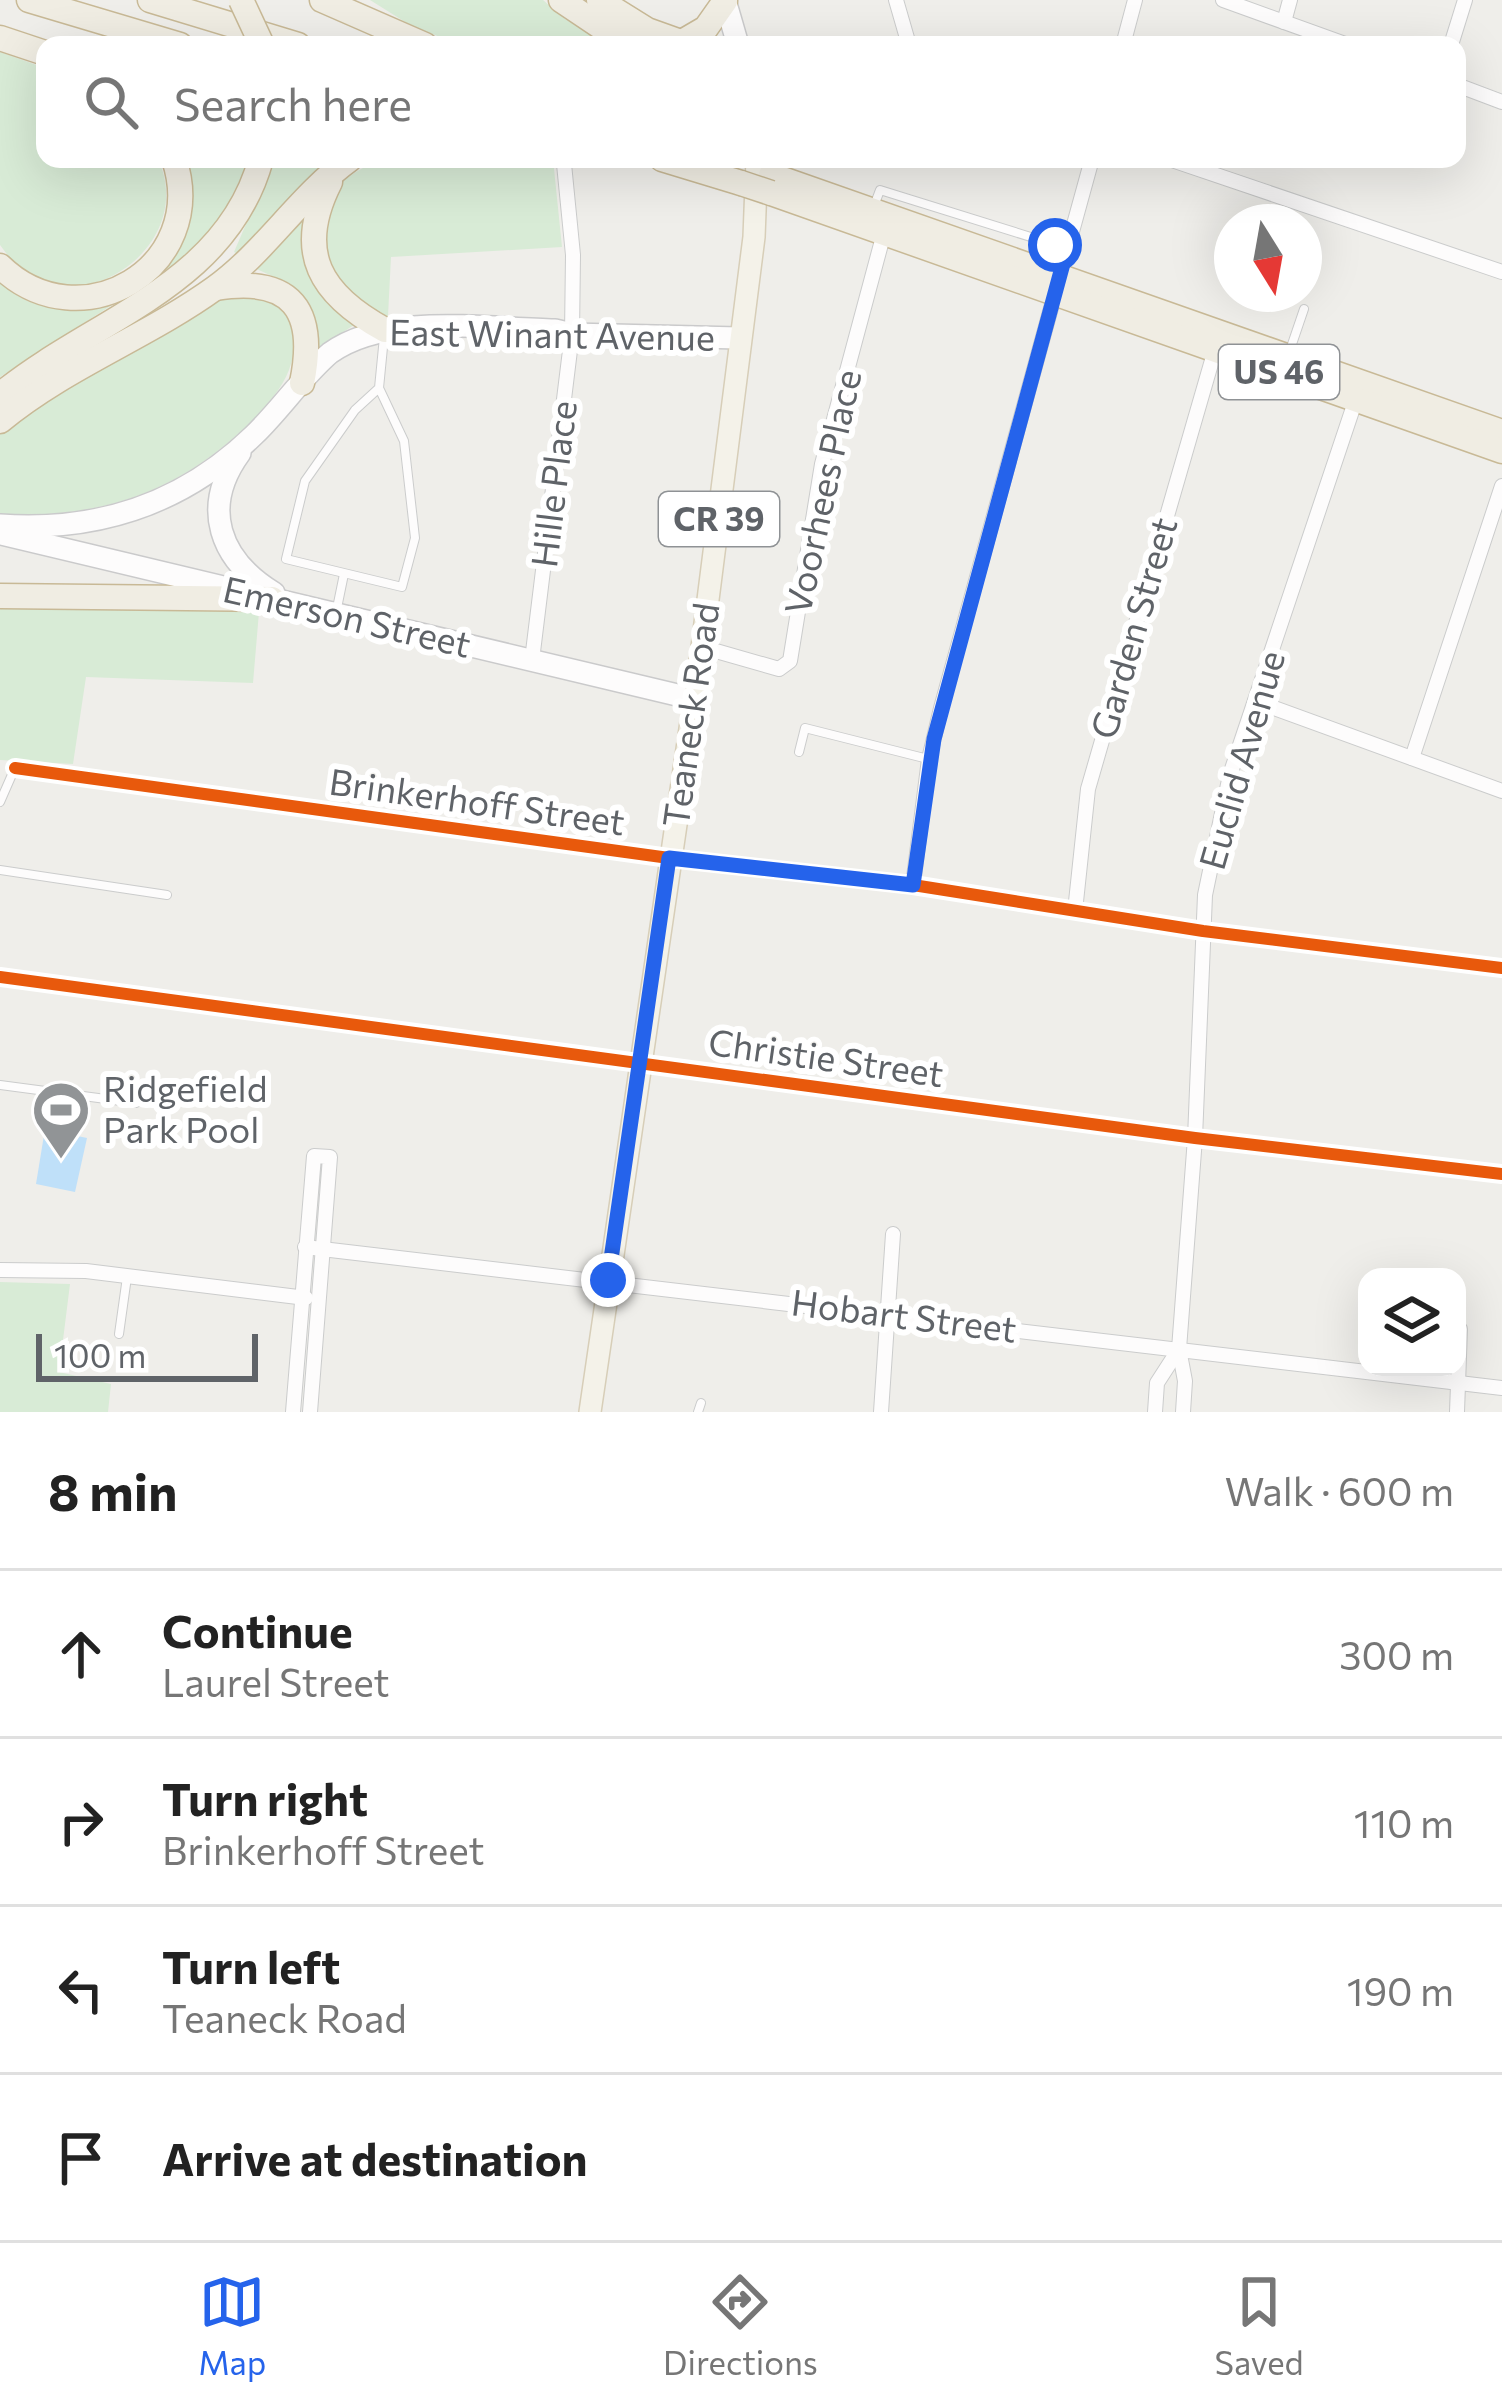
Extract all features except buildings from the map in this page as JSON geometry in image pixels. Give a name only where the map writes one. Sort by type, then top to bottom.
[{"type":"highway","points":[[29,0],[150,36]]},
{"type":"highway","points":[[150,0],[268,36]]},
{"type":"highway","points":[[241,0],[258,36]]},
{"type":"highway","points":[[322,0],[406,36]]},
{"type":"highway","points":[[352,0],[410,36]]},
{"type":"highway","points":[[561,0],[615,36]]},
{"type":"highway","points":[[599,0],[629,21],[666,36]]},
{"type":"highway","points":[[696,36],[725,0]]},
{"type":"highway","points":[[0,38],[36,50]]},
{"type":"highway","points":[[0,266],[24,285],[59,297],[95,296],[129,284],[156,261],[174,233],[181,202],[175,168]]},
{"type":"highway","points":[[0,421],[214,288],[339,168]]},
{"type":"highway","points":[[341,168],[314,223],[319,269],[345,307],[385,330]]},
{"type":"highway","points":[[0,395],[185,275],[226,231],[258,170]]},
{"type":"highway","name":"US 46","points":[[750,172],[1058,285],[1288,357],[1457,417],[1497,424]]},
{"type":"highway","name":"US 46","points":[[878,221],[968,232],[999,242],[1058,285],[1215,350],[1502,451]]},
{"type":"highway","points":[[214,288],[268,286],[295,305],[308,343],[302,383]]},
{"type":"highway","points":[[0,596],[272,599]]},
{"type":"main road","points":[[725,0],[735,36]]},
{"type":"main road","name":"Teaneck Road","points":[[590,1412],[702,647],[755,222],[750,172]]},
{"type":"main road","name":"East Winant Avenue","points":[[0,530],[104,521],[159,501],[203,476],[260,430],[339,346],[385,330],[555,330],[739,338]]},
{"type":"main road","points":[[260,430],[229,470],[221,497],[220,528],[230,553],[246,573],[299,605]]},
{"type":"main road","name":"Emerson Street","points":[[0,530],[64,551],[694,699]]},
{"type":"street","points":[[896,0],[906,36]]},
{"type":"street","points":[[1125,36],[1135,0]]},
{"type":"street","points":[[1223,0],[1323,36]]},
{"type":"street","points":[[1284,22],[1290,0]]},
{"type":"street","points":[[1454,36],[1465,0]]},
{"type":"street","points":[[1466,88],[1502,102]]},
{"type":"street","name":"Hille Place","points":[[532,660],[572,334],[573,255],[564,168]]},
{"type":"street","points":[[913,885],[929,759],[1090,168]]},
{"type":"street","points":[[1196,168],[1502,272]]},
{"type":"street","name":"Voorhees Place","points":[[702,647],[779,669],[790,661],[822,464],[878,221]]},
{"type":"street","name":"Garden Street","points":[[1075,911],[1088,788],[1215,350]]},
{"type":"street","name":"Euclid Avenue","points":[[1183,1412],[1185,1381],[1178,1348],[1196,1138],[1205,895],[1230,775],[1356,400]]},
{"type":"street","points":[[1412,758],[1501,491]]},
{"type":"street","points":[[1255,701],[1502,791]]},
{"type":"street","name":"Brinkerhoff Street","points":[[15,768],[669,858],[913,885],[1203,931],[1502,968]]},
{"type":"street","name":"Christie Street","points":[[0,977],[1196,1138],[1502,1174]]},
{"type":"street","points":[[293,1412],[305,1247],[322,1156],[323,1249],[310,1412]]},
{"type":"street","points":[[881,1412],[893,1234]]},
{"type":"street","name":"Hobart Street","points":[[305,1247],[1502,1388]]},
{"type":"street","points":[[0,1270],[86,1271],[317,1299]]},
{"type":"street","name":"Euclid Avenue","points":[[1155,1412],[1157,1383],[1178,1348]]},
{"type":"street","points":[[1456,1412],[1457,1376]]},
{"type":"lane","points":[[999,242],[1067,249]]},
{"type":"lane","points":[[1288,357],[1303,312]]},
{"type":"lane","points":[[379,388],[355,410],[305,481],[286,559],[402,587],[415,538],[404,441],[379,388],[385,330]]},
{"type":"lane","points":[[335,615],[344,574]]},
{"type":"lane","points":[[799,752],[805,728],[929,759]]},
{"type":"lane","points":[[0,802],[15,768]]},
{"type":"lane","points":[[0,870],[167,895]]},
{"type":"lane","points":[[0,1085],[136,1103]]},
{"type":"lane","points":[[119,1334],[128,1276]]},
{"type":"green space","points":[[370,0],[543,0],[593,36],[438,36]]},
{"type":"green space","points":[[0,52],[36,65],[36,168],[160,168],[166,188],[163,216],[151,241],[133,262],[109,277],[82,285],[54,285],[26,274],[0,245]]},
{"type":"green space","points":[[188,168],[246,168],[213,234],[162,278],[191,204]]},
{"type":"green space","points":[[270,168],[329,168],[238,254],[234,252]]},
{"type":"green space","points":[[365,168],[554,168],[562,247],[391,257],[388,316],[364,310],[340,288],[323,243],[329,198]]},
{"type":"green space","points":[[309,203],[322,285],[339,313],[354,325],[317,349],[312,317],[301,296],[254,268]]},
{"type":"green space","points":[[0,281],[14,294],[41,305],[112,305],[0,377]]},
{"type":"green space","points":[[256,292],[282,309],[297,335],[279,388],[237,435],[183,474],[127,500],[66,512],[0,514],[0,432],[17,416],[214,300]]},
{"type":"green space","points":[[0,604],[259,612],[253,683],[86,677],[73,764],[0,760]]},
{"type":"green space","points":[[0,1282],[70,1284],[59,1372],[111,1384],[108,1412],[0,1412]]},
{"type":"water","name":"Ridgefield Park Pool","points":[[45,1129],[87,1138],[75,1192],[36,1184]]},
{"type":"cycle path","points":[[15,768],[669,858],[913,885],[1203,931],[1502,968]]},
{"type":"cycle path","points":[[0,977],[1195,1138],[1502,1174]]},
{"type":"place","name":"Ridgefield Park Pool","points":[[61,1161]]},
{"type":"route","points":[[608,1280],[669,858],[913,885],[934,739],[1067,249],[1055,245]]}]
